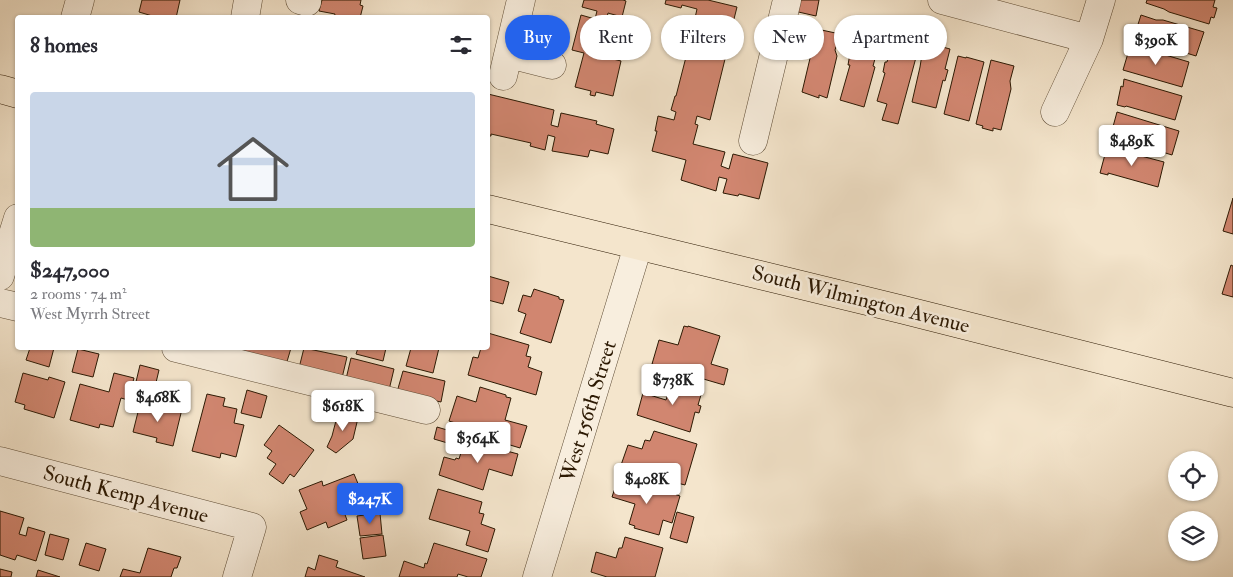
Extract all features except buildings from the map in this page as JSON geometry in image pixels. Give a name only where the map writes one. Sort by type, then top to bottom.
[{"type":"main road","points":[[0,90],[15,93]]},
{"type":"main road","name":"South Wilmington Avenue","points":[[490,209],[894,307],[1233,393]]},
{"type":"street","points":[[76,15],[80,0]]},
{"type":"street","points":[[246,15],[248,0]]},
{"type":"street","points":[[522,0],[506,65],[552,65]]},
{"type":"street","points":[[753,141],[788,0]]},
{"type":"street","points":[[942,0],[1089,39]]},
{"type":"street","points":[[1055,112],[1089,39],[1101,0]]},
{"type":"street","points":[[0,276],[15,228]]},
{"type":"street","name":"West 156th Street","points":[[537,577],[638,246]]},
{"type":"street","points":[[0,303],[15,307]]},
{"type":"street","points":[[184,350],[426,410]]},
{"type":"street","name":"South Kemp Avenue","points":[[0,461],[252,527],[237,577]]}]
